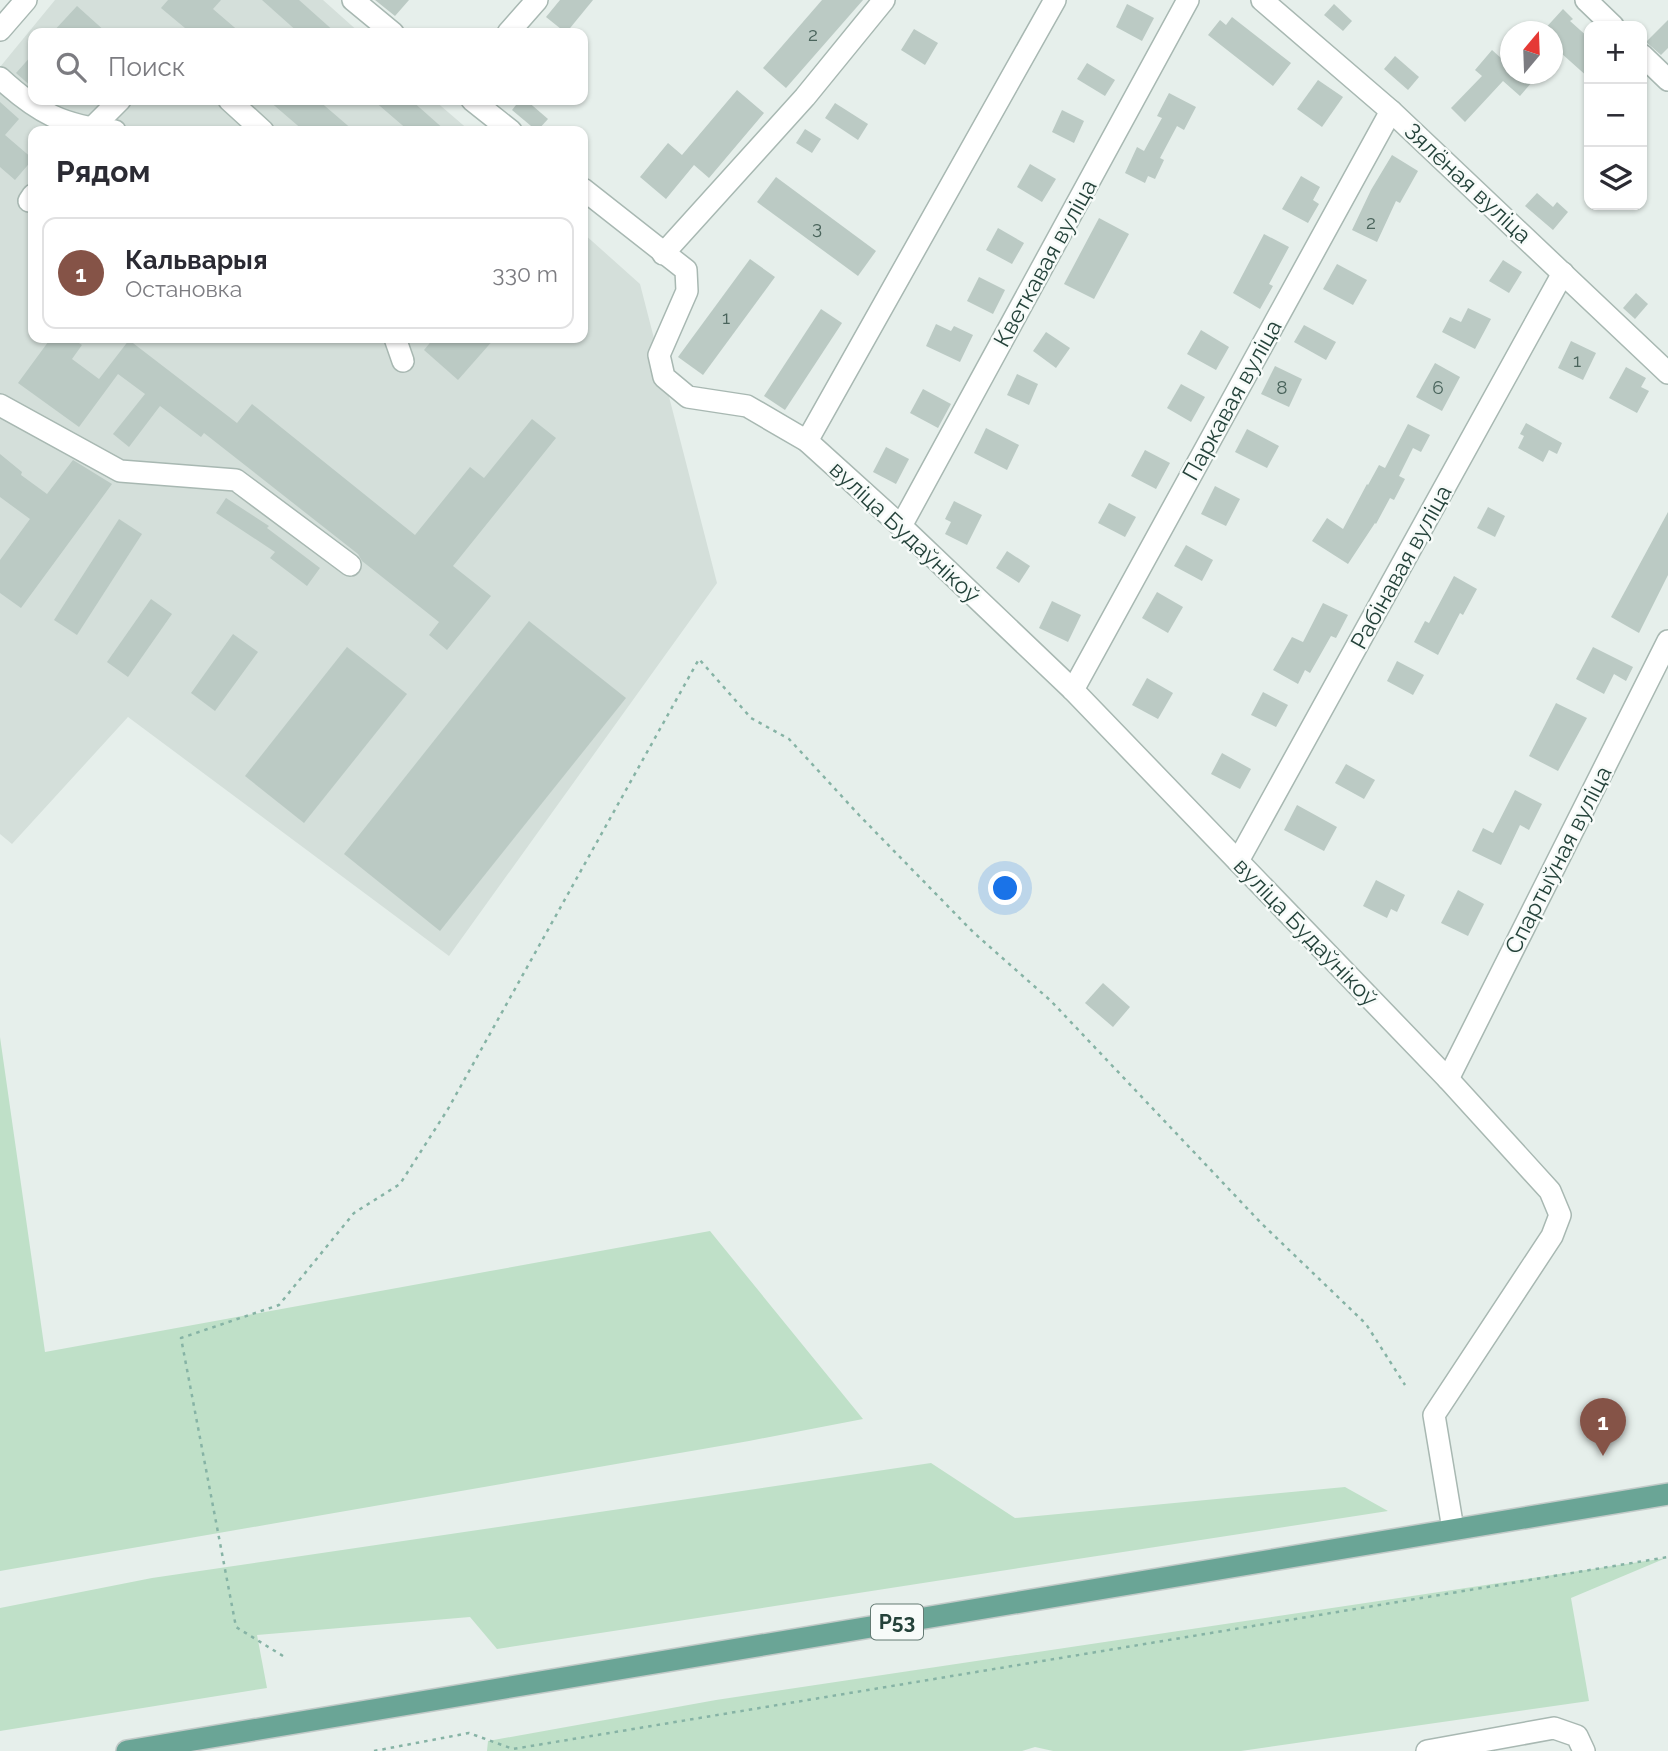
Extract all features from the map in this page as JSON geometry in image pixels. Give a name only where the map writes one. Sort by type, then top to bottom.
[{"type":"main road","name":"Р53","points":[[127,1751],[1668,1494]]},
{"type":"street","points":[[353,0],[387,28]]},
{"type":"street","points":[[512,28],[537,0]]},
{"type":"street","points":[[588,193],[663,254],[804,96],[884,0]]},
{"type":"street","points":[[807,441],[1055,0]]},
{"type":"street","name":"Кветкавая вуліца","points":[[901,526],[1188,0]]},
{"type":"street","name":"Зялёная вуліца","points":[[1262,0],[1391,111],[1668,373]]},
{"type":"street","points":[[1586,0],[1608,21]]},
{"type":"street","points":[[0,30],[15,4]]},
{"type":"street","points":[[1647,60],[1668,80]]},
{"type":"street","points":[[0,78],[28,101]]},
{"type":"street","points":[[34,105],[55,119],[77,126]]},
{"type":"street","points":[[94,126],[115,105]]},
{"type":"street","points":[[234,105],[258,126]]},
{"type":"street","points":[[478,105],[505,126]]},
{"type":"street","name":"Паркавая вуліца","points":[[1073,690],[1391,111]]},
{"type":"street","name":"вуліца Будаўнікоў","points":[[663,254],[686,270],[687,291],[659,355],[664,377],[688,397],[747,406],[807,441],[901,526],[1073,690],[1448,1079],[1550,1191],[1560,1215],[1552,1236],[1434,1415],[1453,1529]]},
{"type":"street","name":"Рабінавая вуліца","points":[[1238,861],[1563,273]]},
{"type":"street","points":[[397,343],[403,361]]},
{"type":"street","points":[[0,405],[120,471],[236,480],[350,565]]},
{"type":"street","name":"Спартыўная вуліца","points":[[1448,1079],[1668,641]]},
{"type":"street","points":[[1427,1751],[1554,1728],[1577,1736],[1584,1751]]},
{"type":"path","points":[[283,1656],[236,1626],[181,1338],[279,1305],[354,1213],[400,1184],[448,1109],[699,659],[751,718],[789,738],[859,816],[972,932],[1051,1001],[1261,1223],[1366,1324],[1405,1385]]},
{"type":"path","points":[[374,1751],[470,1732],[513,1749],[1668,1557]]},
{"type":"shaded area","points":[[55,0],[323,0],[354,28],[32,28]]},
{"type":"shaded area","points":[[28,33],[28,105],[440,105],[464,126],[28,126],[28,343],[588,343],[588,237],[640,284],[717,583],[449,956],[128,717],[12,844],[0,834],[0,67]]},
{"type":"green space","points":[[0,1037],[45,1352],[710,1231],[863,1419],[0,1571]]},
{"type":"green space","points":[[931,1463],[1015,1518],[1345,1487],[1388,1511],[497,1649],[470,1617],[257,1635],[267,1688],[0,1731],[0,1608],[152,1578]]},
{"type":"green space","points":[[1666,1558],[1571,1598],[1589,1701],[1241,1751],[1053,1751],[1035,1747],[1022,1751],[487,1751],[488,1741],[716,1700]]},
{"type":"building","points":[[168,0],[221,0],[213,9],[235,28],[185,28],[161,8]]},
{"type":"building","points":[[262,0],[299,0],[330,28],[293,28]]},
{"type":"building","points":[[375,0],[409,0],[395,16]]},
{"type":"building","points":[[560,0],[593,0],[570,28],[560,28],[546,17]]},
{"type":"building","points":[[822,0],[863,0],[786,88],[763,68]]},
{"type":"building","points":[[1127,4],[1154,18],[1142,41],[1116,27]]},
{"type":"building","points":[[1334,4],[1352,21],[1343,31],[1324,15]]},
{"type":"building","points":[[77,6],[101,28],[57,28]]},
{"type":"building","points":[[1563,9],[1573,19],[1570,21],[1584,34],[1584,74],[1563,55],[1563,21],[1552,21]]},
{"type":"building","points":[[1232,17],[1291,63],[1273,86],[1208,35],[1220,20],[1226,25]]},
{"type":"building","points":[[1668,20],[1668,48],[1661,55],[1647,41]]},
{"type":"building","points":[[914,29],[938,43],[925,65],[901,50]]},
{"type":"building","points":[[1492,50],[1500,57],[1500,84],[1465,122],[1451,108],[1482,76],[1475,70]]},
{"type":"building","points":[[1395,56],[1419,77],[1408,90],[1384,69]]},
{"type":"building","points":[[28,60],[28,84],[16,73]]},
{"type":"building","points":[[1087,63],[1115,80],[1105,96],[1077,79]]},
{"type":"building","points":[[1318,80],[1343,97],[1322,127],[1297,109]]},
{"type":"building","points":[[1506,84],[1530,84],[1520,96]]},
{"type":"building","points":[[737,90],[764,113],[709,178],[694,165],[666,199],[640,177],[668,143],[682,155]]},
{"type":"building","points":[[1169,93],[1196,107],[1184,130],[1177,126],[1160,158],[1164,160],[1155,179],[1148,176],[1145,183],[1125,173],[1137,147],[1144,151],[1162,118],[1157,116]]},
{"type":"building","points":[[0,102],[19,119],[5,135],[28,155],[28,165],[15,180],[0,167]]},
{"type":"building","points":[[835,103],[868,124],[858,140],[825,118]]},
{"type":"building","points":[[274,105],[324,105],[348,126],[298,126]]},
{"type":"building","points":[[379,105],[417,105],[440,126],[403,126]]},
{"type":"building","points":[[516,105],[532,105],[548,119],[542,126],[531,126],[512,110]]},
{"type":"building","points":[[1062,110],[1084,121],[1074,143],[1052,132]]},
{"type":"building","points":[[805,129],[821,139],[812,153],[796,143]]},
{"type":"building","points":[[1392,155],[1418,171],[1400,203],[1396,201],[1377,242],[1352,230]]},
{"type":"building","points":[[1030,164],[1056,179],[1042,202],[1017,187]]},
{"type":"building","points":[[1301,176],[1320,187],[1313,200],[1319,204],[1308,223],[1282,209]]},
{"type":"building","points":[[776,177],[876,251],[858,276],[757,202]]},
{"type":"building","points":[[1537,193],[1553,207],[1557,202],[1568,212],[1553,230],[1525,206]]},
{"type":"building","points":[[1099,218],[1129,234],[1094,299],[1064,284]]},
{"type":"building","points":[[998,228],[1024,243],[1012,264],[986,250]]},
{"type":"building","points":[[1264,234],[1289,247],[1269,284],[1273,286],[1260,309],[1233,293]]},
{"type":"building","points":[[750,259],[775,277],[703,375],[678,357]]},
{"type":"building","points":[[1503,260],[1522,272],[1509,293],[1489,281]]},
{"type":"building","points":[[1337,264],[1367,280],[1353,305],[1323,289]]},
{"type":"building","points":[[979,277],[1005,290],[993,314],[967,301]]},
{"type":"building","points":[[1636,293],[1648,304],[1635,319],[1623,308]]},
{"type":"building","points":[[1468,308],[1491,319],[1475,349],[1442,332],[1450,317],[1461,322]]},
{"type":"building","points":[[821,309],[842,323],[785,410],[764,396]]},
{"type":"building","points":[[936,324],[951,331],[954,326],[973,335],[960,362],[926,346]]},
{"type":"building","points":[[1304,325],[1336,342],[1326,360],[1294,342]]},
{"type":"building","points":[[1201,330],[1229,347],[1216,370],[1187,354]]},
{"type":"building","points":[[1046,332],[1070,348],[1056,368],[1033,351]]},
{"type":"building","points":[[1571,341],[1596,353],[1583,380],[1558,368]]},
{"type":"building","points":[[47,343],[82,345],[72,359],[99,379],[127,343],[133,343],[237,423],[252,404],[415,535],[470,467],[484,478],[532,419],[556,438],[453,566],[491,596],[447,650],[429,635],[439,622],[362,561],[358,554],[204,433],[201,437],[160,406],[129,447],[113,434],[145,394],[118,374],[79,427],[18,383]]},
{"type":"building","points":[[430,343],[491,343],[458,380],[424,350]]},
{"type":"building","points":[[1435,363],[1460,377],[1442,411],[1416,397]]},
{"type":"building","points":[[1275,366],[1302,379],[1289,407],[1261,394]]},
{"type":"building","points":[[1626,367],[1646,378],[1641,387],[1649,391],[1637,413],[1609,398]]},
{"type":"building","points":[[1017,374],[1038,384],[1029,405],[1007,395]]},
{"type":"building","points":[[1181,384],[1205,397],[1191,422],[1167,408]]},
{"type":"building","points":[[923,389],[951,404],[938,428],[910,413]]},
{"type":"building","points":[[1526,423],[1562,443],[1557,454],[1549,450],[1543,462],[1518,448],[1524,436],[1520,434]]},
{"type":"building","points":[[1408,424],[1430,435],[1421,452],[1413,448],[1399,476],[1405,479],[1394,500],[1390,498],[1376,524],[1348,564],[1312,541],[1327,518],[1343,529],[1379,465],[1385,468]]},
{"type":"building","points":[[986,428],[1019,445],[1007,470],[974,453]]},
{"type":"building","points":[[1247,429],[1279,446],[1267,468],[1235,452]]},
{"type":"building","points":[[886,447],[909,459],[896,484],[873,472]]},
{"type":"building","points":[[1145,450],[1170,463],[1156,489],[1131,476]]},
{"type":"building","points":[[0,454],[22,472],[21,475],[47,494],[73,460],[112,484],[21,608],[0,593],[0,560],[30,519],[0,497]]},
{"type":"building","points":[[1215,486],[1240,499],[1226,526],[1201,514]]},
{"type":"building","points":[[226,498],[269,526],[267,528],[320,568],[307,586],[270,558],[275,552],[216,513]]},
{"type":"building","points":[[954,501],[982,515],[967,545],[945,534],[951,522],[945,519]]},
{"type":"building","points":[[1109,503],[1136,517],[1125,537],[1098,523]]},
{"type":"building","points":[[1488,507],[1505,516],[1495,537],[1477,528]]},
{"type":"building","points":[[1668,512],[1668,575],[1639,633],[1611,617]]},
{"type":"building","points":[[119,519],[142,534],[77,635],[54,620]]},
{"type":"building","points":[[1186,545],[1213,560],[1202,581],[1174,566]]},
{"type":"building","points":[[1007,551],[1030,566],[1019,583],[996,568]]},
{"type":"building","points":[[1454,576],[1477,589],[1463,615],[1460,613],[1438,655],[1414,642],[1425,621],[1429,623]]},
{"type":"building","points":[[1157,592],[1183,607],[1168,633],[1142,618]]},
{"type":"building","points":[[151,599],[172,614],[128,677],[107,662]]},
{"type":"building","points":[[1052,601],[1081,615],[1068,642],[1039,628]]},
{"type":"building","points":[[1323,603],[1348,615],[1336,638],[1331,636],[1310,673],[1305,670],[1298,684],[1273,670],[1292,637],[1303,642]]},
{"type":"building","points":[[529,621],[626,698],[440,931],[344,854]]},
{"type":"building","points":[[233,634],[258,652],[215,711],[191,693]]},
{"type":"building","points":[[347,647],[407,694],[304,823],[245,776]]},
{"type":"building","points":[[1593,647],[1633,667],[1626,681],[1614,674],[1604,694],[1576,679]]},
{"type":"building","points":[[1397,661],[1424,675],[1413,695],[1387,681]]},
{"type":"building","points":[[1147,678],[1173,693],[1158,719],[1132,705]]},
{"type":"building","points":[[1263,692],[1288,705],[1276,727],[1251,715]]},
{"type":"building","points":[[1556,703],[1587,718],[1558,771],[1529,756]]},
{"type":"building","points":[[1222,753],[1251,769],[1240,789],[1211,774]]},
{"type":"building","points":[[1346,764],[1375,780],[1364,799],[1335,783]]},
{"type":"building","points":[[1515,790],[1542,804],[1529,830],[1520,825],[1501,865],[1472,851],[1483,828],[1493,833]]},
{"type":"building","points":[[1297,805],[1337,827],[1324,851],[1284,830]]},
{"type":"building","points":[[1376,880],[1405,895],[1397,912],[1391,909],[1387,918],[1363,906]]},
{"type":"building","points":[[1458,890],[1484,904],[1468,936],[1441,923]]},
{"type":"building","points":[[1103,983],[1130,1007],[1113,1027],[1085,1003]]},
{"type":"place","name":"Кальварыя","points":[[1603,1456]]}]
